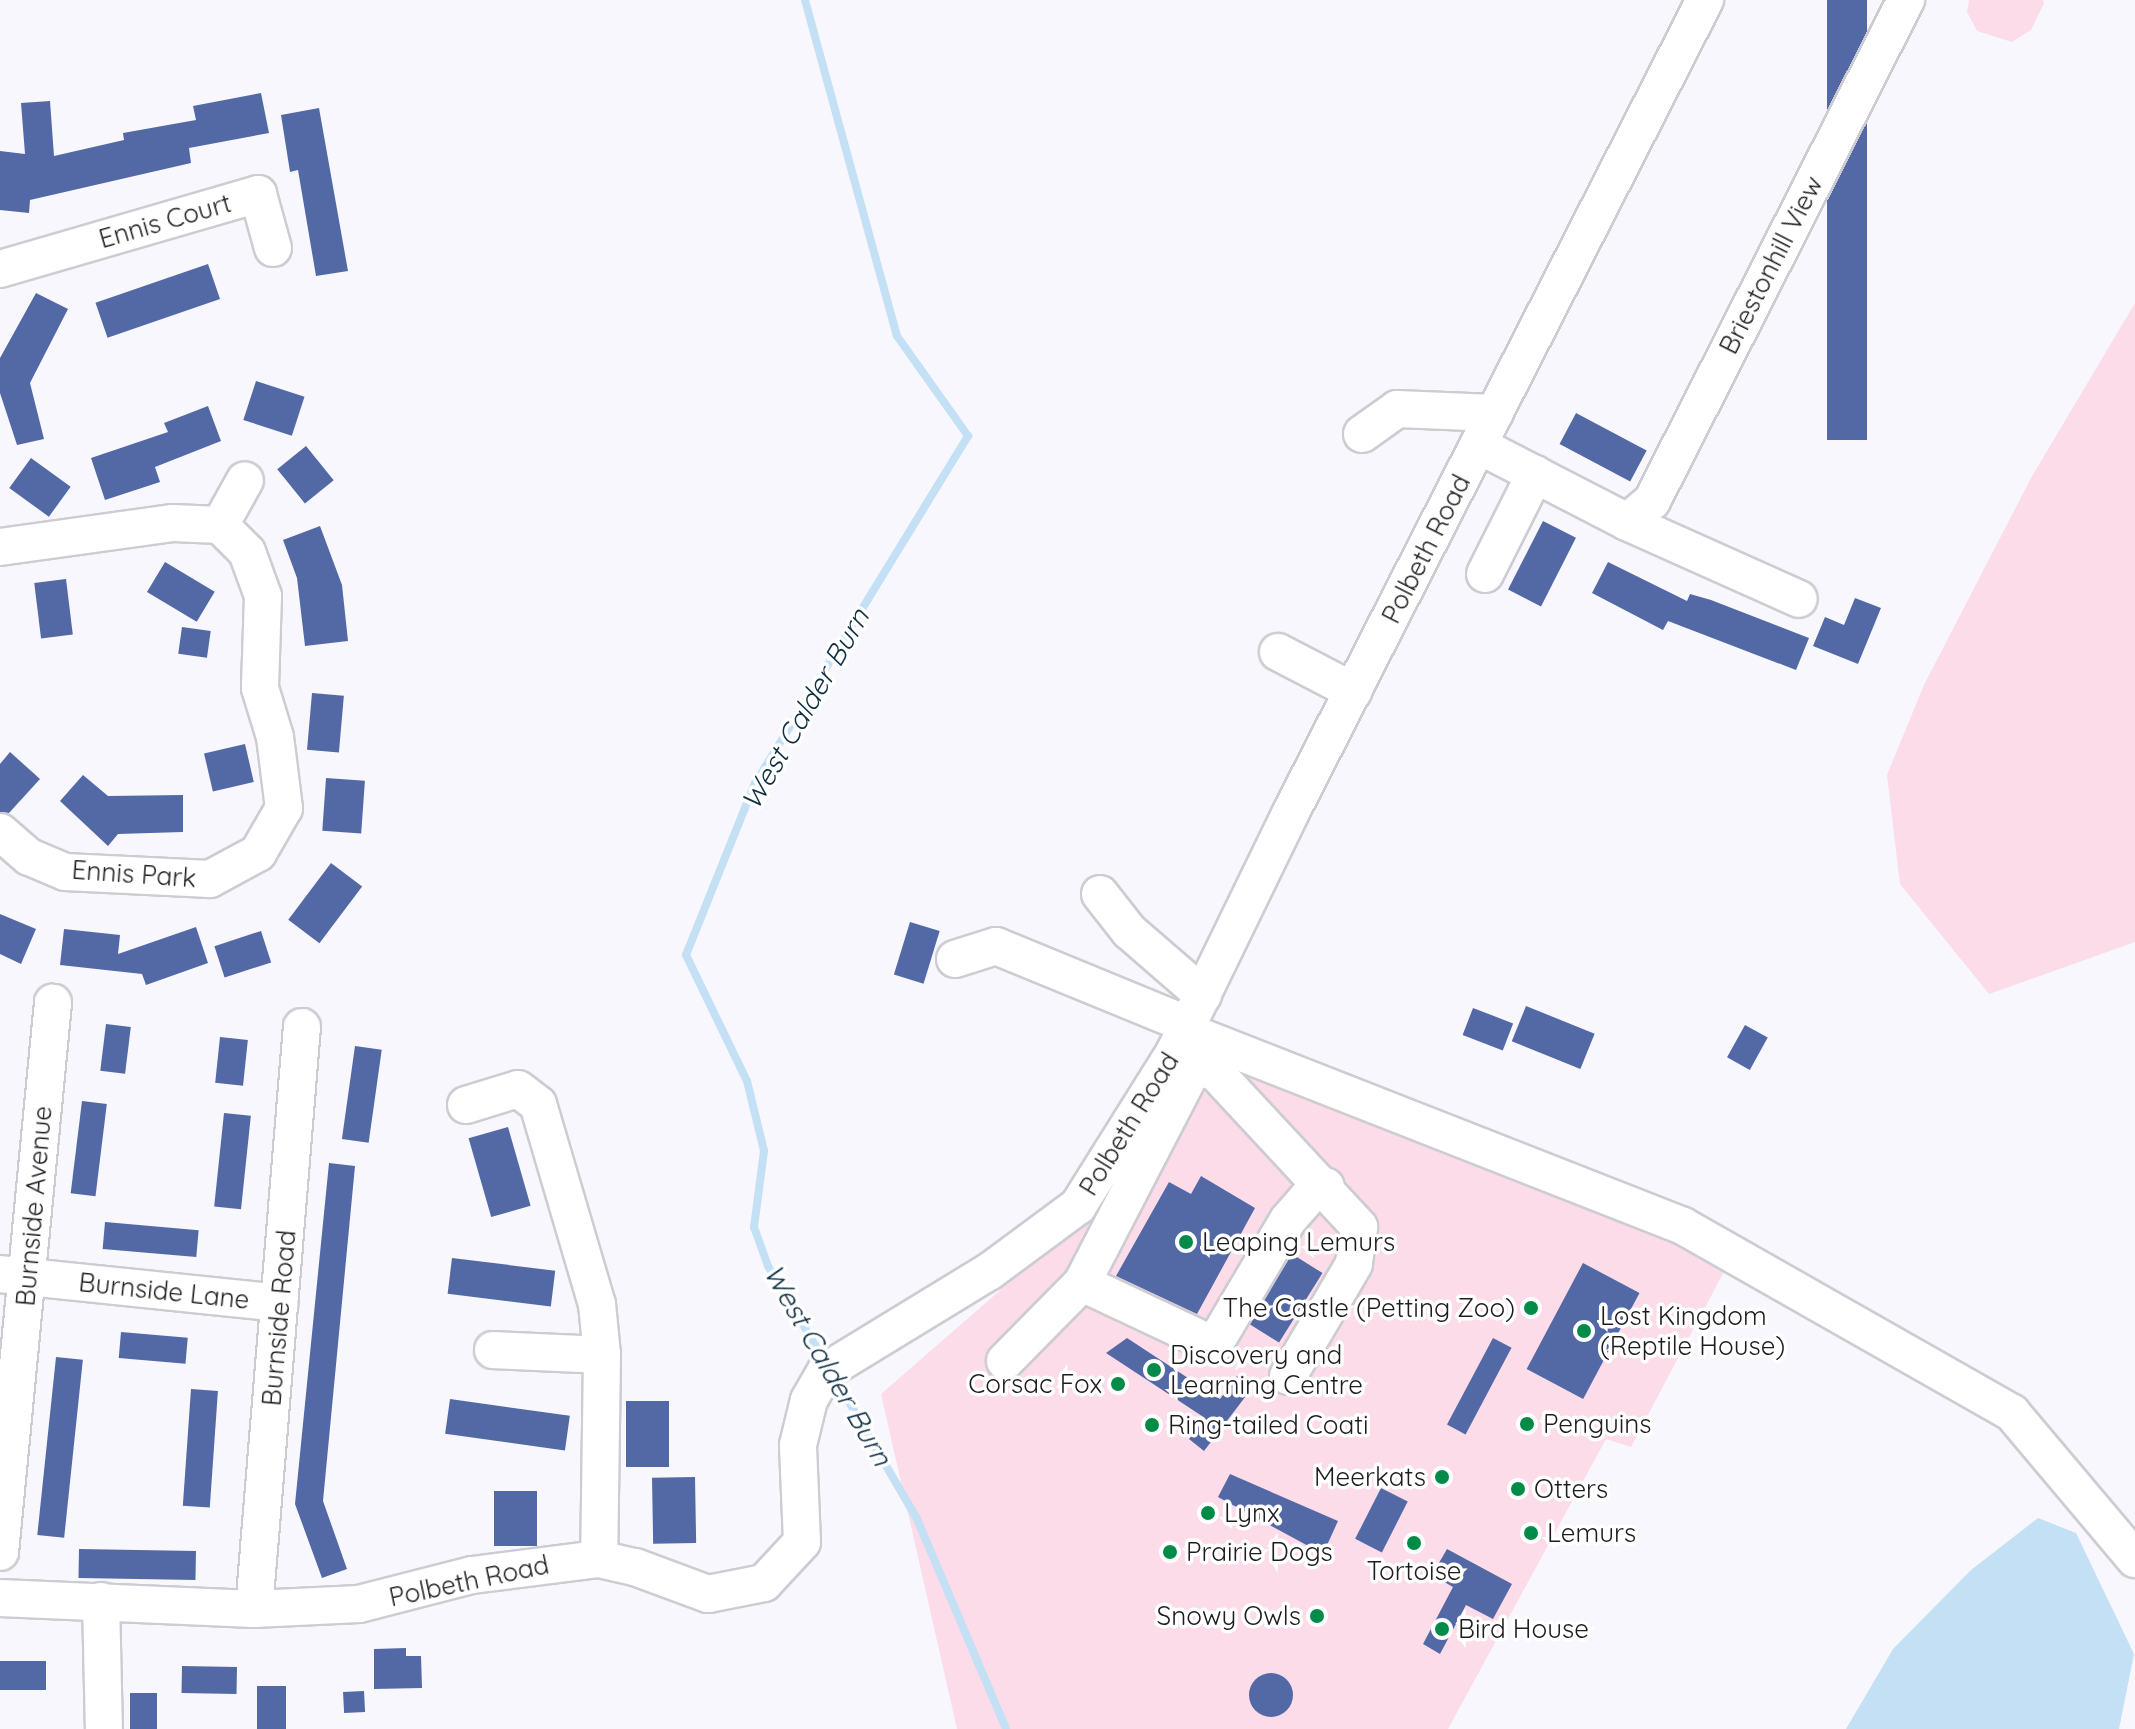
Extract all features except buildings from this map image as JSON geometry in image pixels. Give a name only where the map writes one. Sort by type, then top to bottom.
[{"type":"street","name":"Polbeth Road","points":[[0,1598],[254,1609],[359,1604],[472,1575],[599,1559],[635,1567],[708,1594],[764,1583],[802,1542],[798,1445],[809,1400],[826,1371],[857,1349],[990,1271],[1078,1206],[1190,1033],[1353,691],[1705,0]]},
{"type":"street","name":"Briestonhill View","points":[[1627,522],[1652,501],[1906,0]]},
{"type":"street","name":"Ennis Court","points":[[0,269],[258,194],[273,248]]},
{"type":"street","points":[[1362,434],[1397,409],[1495,413]]},
{"type":"street","points":[[1478,445],[1627,522],[1799,599]]},
{"type":"street","points":[[1485,574],[1535,474]]},
{"type":"street","points":[[0,547],[173,523],[220,525],[245,480]]},
{"type":"street","name":"Ennis Park","points":[[0,832],[29,857],[65,872],[210,879],[258,853],[284,808],[275,737],[260,688],[263,596],[247,552],[220,525]]},
{"type":"street","points":[[1278,652],[1353,691]]},
{"type":"street","points":[[1100,894],[1129,931],[1217,1074],[1326,1186],[1359,1227],[1359,1245],[1354,1264],[1288,1376]]},
{"type":"street","points":[[955,959],[996,946],[1190,1033],[1683,1226],[2012,1413],[2135,1559]]},
{"type":"street","name":"Burnside Avenue","points":[[0,1552],[13,1275],[53,1003]]},
{"type":"street","name":"Burnside Road","points":[[254,1609],[302,1027]]},
{"type":"street","points":[[1005,1361],[1082,1283],[1190,1033]]},
{"type":"street","points":[[466,1105],[518,1089],[538,1104],[597,1304],[602,1355],[599,1559]]},
{"type":"street","points":[[1082,1283],[1214,1345],[1288,1220],[1310,1195],[1326,1186]]},
{"type":"street","name":"Burnside Lane","points":[[13,1275],[280,1303]]},
{"type":"street","points":[[493,1350],[602,1355]]},
{"type":"street","points":[[101,1601],[104,1729]]},
{"type":"shaded area","points":[[1969,0],[2043,0],[2044,3],[2031,30],[2012,42],[1977,31],[1967,12]]},
{"type":"shaded area","points":[[2135,303],[2135,942],[1989,994],[1900,884],[1887,775],[1924,685],[2031,478]]},
{"type":"shaded area","points":[[1212,1053],[1728,1264],[1631,1447],[1606,1439],[1448,1729],[957,1729],[881,1394],[1089,1213]]},
{"type":"water","points":[[2038,1518],[2076,1533],[2134,1654],[2119,1729],[1846,1729],[1893,1649],[1971,1570]]},
{"type":"waterway","name":"West Calder Burn","points":[[805,0],[897,336],[968,436],[755,783],[686,955],[747,1081],[764,1151],[754,1227],[768,1266],[824,1360]]},
{"type":"waterway","name":"West Calder Burn","points":[[835,1378],[917,1519],[1006,1729]]},
{"type":"place","name":"Leaping Lemurs","points":[[1186,1242]]},
{"type":"place","name":"The Castle (Petting Zoo)","points":[[1531,1308]]},
{"type":"place","name":"Lost Kingdom (Reptile House)","points":[[1584,1331]]},
{"type":"place","name":"Discovery and Learning Centre","points":[[1154,1370]]},
{"type":"place","name":"Corsac Fox","points":[[1118,1384]]},
{"type":"place","name":"Penguins","points":[[1527,1424]]},
{"type":"place","name":"Ring-tailed Coati","points":[[1152,1425]]},
{"type":"place","name":"Meerkats","points":[[1442,1477]]},
{"type":"place","name":"Otters","points":[[1518,1489]]},
{"type":"place","name":"Lynx","points":[[1208,1513]]},
{"type":"place","name":"Lemurs","points":[[1531,1533]]},
{"type":"place","name":"Tortoise","points":[[1414,1543]]},
{"type":"place","name":"Prairie Dogs","points":[[1170,1552]]},
{"type":"place","name":"Snowy Owls","points":[[1317,1616]]},
{"type":"place","name":"Bird House","points":[[1442,1629]]}]
